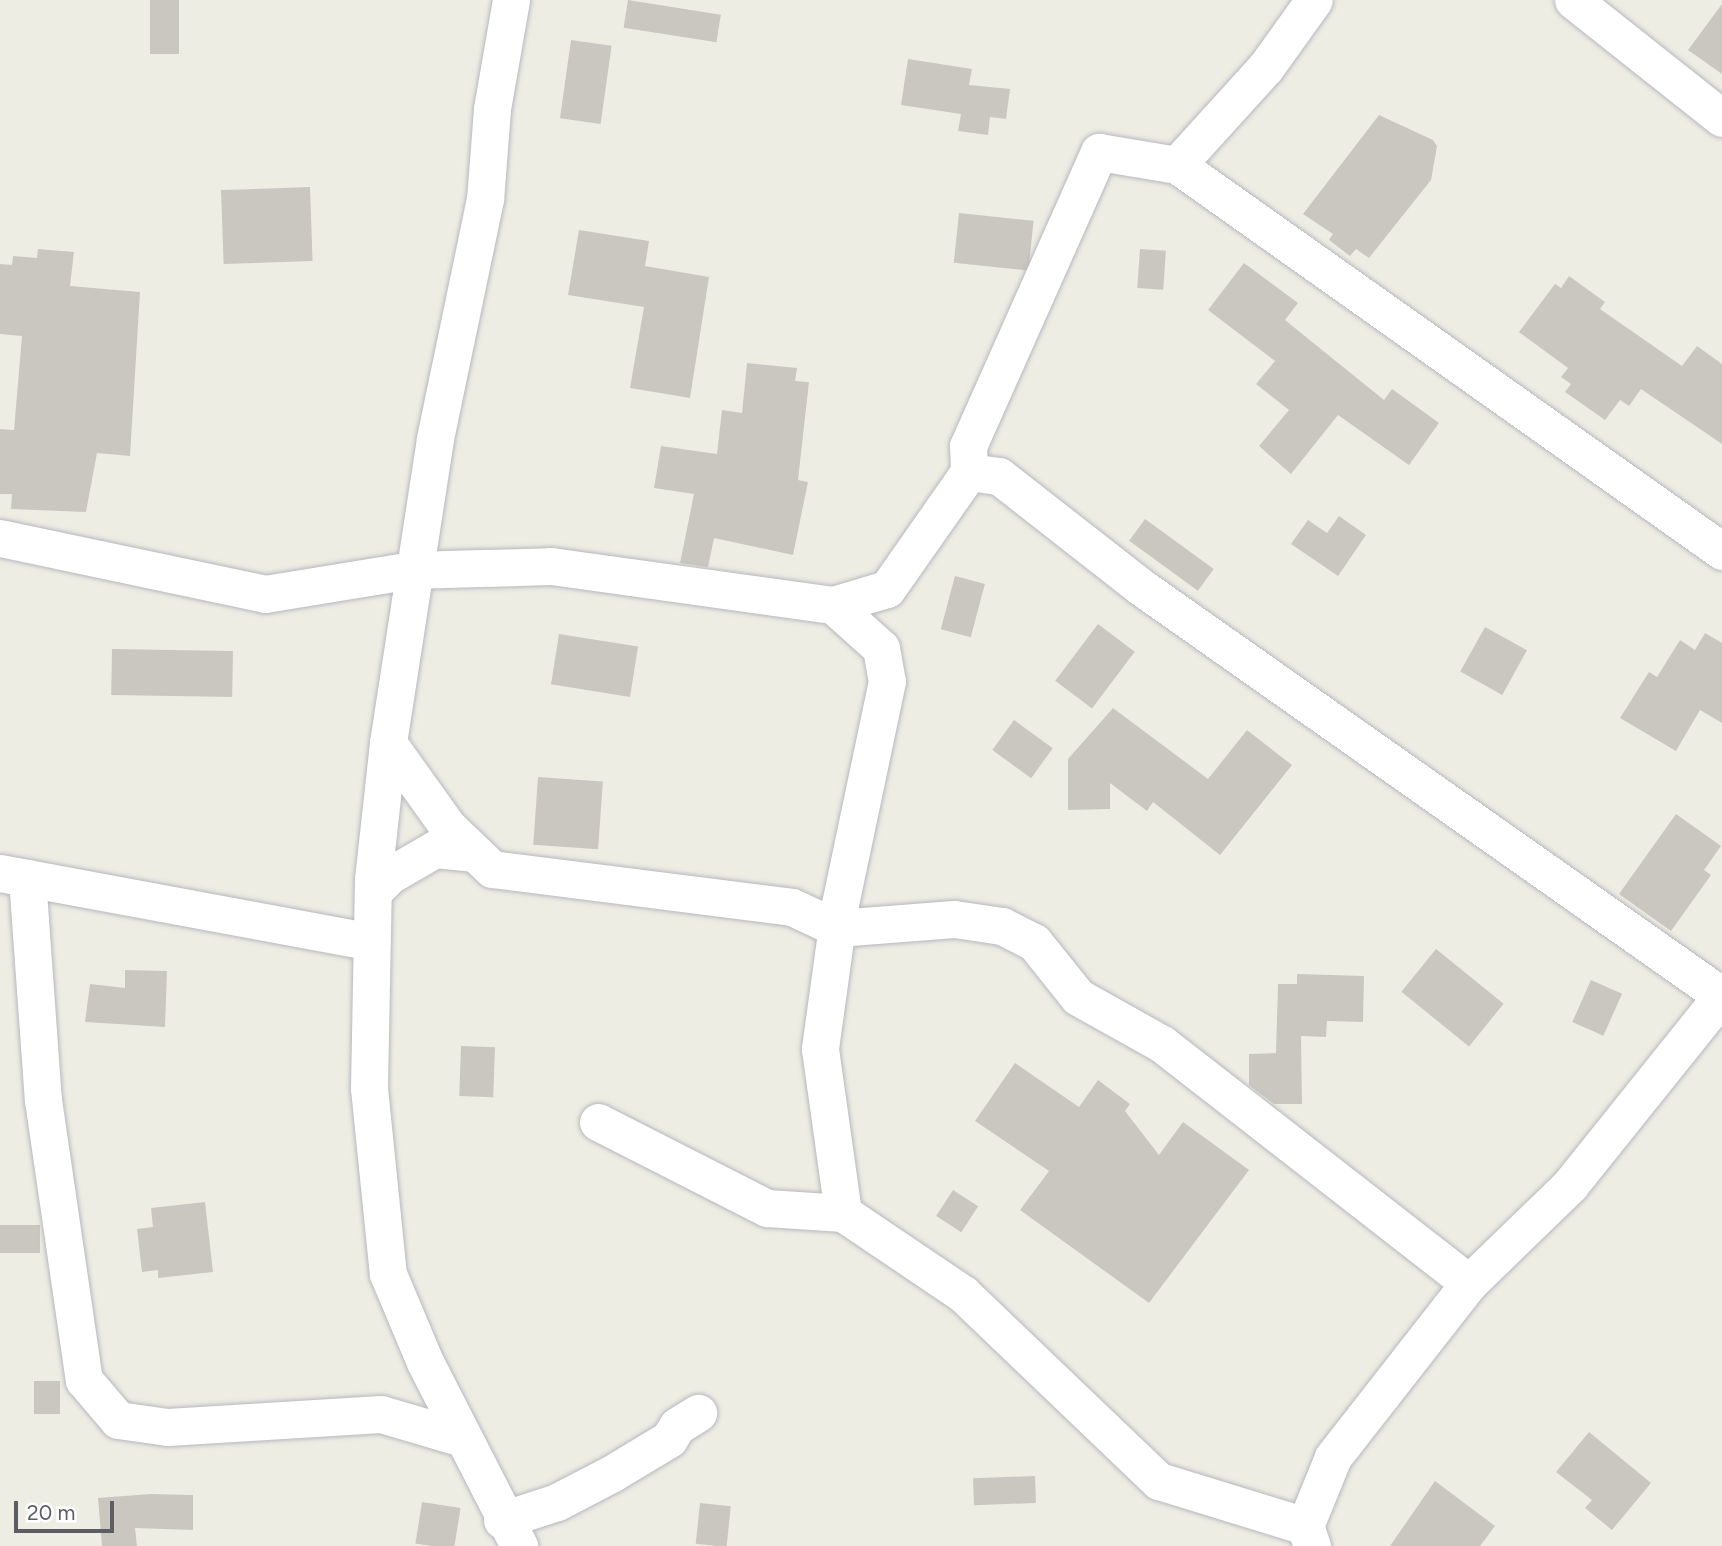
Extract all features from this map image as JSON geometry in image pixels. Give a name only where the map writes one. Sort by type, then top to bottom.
[{"type":"street","points":[[489,0],[492,108]]},
{"type":"street","points":[[511,0],[492,108],[485,199],[412,570],[388,743],[373,892],[369,1088],[388,1274],[462,1438],[511,1533],[557,1502],[669,1439],[677,1426],[698,1413]]},
{"type":"street","points":[[1177,165],[1266,66],[1314,0]]},
{"type":"street","points":[[1573,0],[1722,118]]},
{"type":"street","points":[[0,538],[264,594],[412,570],[551,566],[833,606],[887,589],[969,472],[968,446],[1099,152],[1177,165],[1722,551]]},
{"type":"street","points":[[598,1122],[767,1208],[843,1213],[963,1294],[1159,1480],[1308,1536],[1333,1457],[1469,1283],[1570,1185],[1722,996],[1141,587],[999,476],[969,472]]},
{"type":"street","points":[[833,606],[881,648],[887,681],[836,928],[820,1049],[843,1213]]},
{"type":"street","points":[[388,743],[448,827],[492,869],[792,907],[836,928],[954,919],[1002,926],[1034,942],[1078,997],[1162,1044],[1469,1283]]},
{"type":"street","points":[[373,892],[390,875],[435,849],[475,853]]},
{"type":"street","points":[[372,942],[13,875],[84,1380],[118,1420],[168,1427],[381,1414],[462,1438]]},
{"type":"building","points":[[150,0],[179,0],[179,54],[150,54]]},
{"type":"building","points":[[628,0],[721,15],[716,42],[624,28]]},
{"type":"building","points":[[1722,4],[1722,74],[1688,50]]},
{"type":"building","points":[[571,40],[612,46],[601,124],[560,118]]},
{"type":"building","points":[[908,59],[972,69],[969,85],[1010,89],[1006,119],[990,117],[988,135],[958,131],[961,114],[901,105]]},
{"type":"building","points":[[1379,115],[1433,140],[1437,146],[1431,180],[1369,258],[1356,249],[1350,256],[1329,240],[1333,234],[1303,214]]},
{"type":"building","points":[[310,187],[313,261],[224,264],[221,190]]},
{"type":"building","points":[[959,213],[1034,221],[1028,271],[954,263]]},
{"type":"building","points":[[579,230],[649,241],[645,266],[709,277],[690,398],[630,388],[644,307],[568,295]]},
{"type":"building","points":[[38,249],[74,252],[70,286],[140,292],[130,456],[97,453],[86,512],[11,509],[12,494],[0,494],[0,429],[14,430],[22,336],[0,334],[0,264],[12,265],[13,256],[37,258]]},
{"type":"building","points":[[1140,249],[1166,251],[1163,290],[1137,288]]},
{"type":"building","points":[[1244,263],[1298,303],[1285,320],[1384,400],[1392,389],[1439,423],[1409,465],[1338,415],[1291,474],[1259,446],[1289,410],[1256,384],[1275,361],[1208,310]]},
{"type":"building","points":[[1569,276],[1605,302],[1600,309],[1682,366],[1697,346],[1722,364],[1722,444],[1641,389],[1629,406],[1620,400],[1605,420],[1565,392],[1571,384],[1561,377],[1568,368],[1519,332],[1555,284],[1561,288]]},
{"type":"building","points":[[747,363],[797,368],[795,381],[809,382],[798,480],[808,482],[793,555],[714,538],[708,567],[680,563],[694,494],[654,488],[661,446],[717,454],[722,410],[742,413]]},
{"type":"building","points":[[1339,516],[1366,535],[1338,576],[1291,544],[1308,520],[1327,533]]},
{"type":"building","points":[[1145,519],[1214,569],[1198,591],[1129,541]]},
{"type":"building","points":[[955,576],[985,584],[971,637],[941,629]]},
{"type":"building","points":[[1098,624],[1135,652],[1092,708],[1055,681]]},
{"type":"building","points":[[1485,627],[1527,650],[1502,695],[1460,672]]},
{"type":"building","points":[[1705,633],[1722,643],[1722,723],[1700,710],[1676,751],[1620,718],[1649,672],[1657,677],[1680,640],[1695,650]]},
{"type":"building","points":[[559,634],[638,647],[630,697],[551,684]]},
{"type":"building","points":[[112,649],[233,651],[232,697],[111,695]]},
{"type":"building","points":[[1113,708],[1208,779],[1247,730],[1292,765],[1220,855],[1153,802],[1147,811],[1110,783],[1110,809],[1068,810],[1068,759]]},
{"type":"building","points":[[1014,720],[1053,748],[1031,778],[992,750]]},
{"type":"building","points":[[538,777],[603,782],[598,849],[533,845]]},
{"type":"building","points":[[1676,814],[1721,846],[1704,870],[1711,875],[1671,931],[1619,894]]},
{"type":"building","points":[[1436,949],[1504,1004],[1469,1046],[1401,992]]},
{"type":"building","points":[[125,970],[167,971],[165,1027],[85,1022],[90,984],[125,988]]},
{"type":"building","points":[[1297,974],[1364,976],[1363,1022],[1327,1021],[1326,1037],[1301,1036],[1302,1104],[1274,1104],[1249,1085],[1249,1054],[1276,1053],[1278,984],[1297,984]]},
{"type":"building","points":[[1591,980],[1622,994],[1603,1036],[1572,1022]]},
{"type":"building","points":[[461,1046],[495,1047],[493,1097],[459,1096]]},
{"type":"building","points":[[1015,1063],[1079,1107],[1098,1080],[1130,1104],[1125,1111],[1159,1155],[1183,1122],[1249,1170],[1149,1303],[1020,1210],[1049,1171],[975,1121]]},
{"type":"building","points":[[953,1190],[978,1206],[961,1232],[936,1216]]},
{"type":"building","points":[[205,1202],[213,1272],[158,1278],[158,1270],[142,1272],[137,1229],[153,1227],[151,1208]]},
{"type":"building","points":[[0,1225],[40,1225],[40,1253],[0,1253]]},
{"type":"building","points":[[34,1381],[60,1381],[60,1414],[34,1414]]},
{"type":"building","points":[[1589,1432],[1651,1483],[1612,1530],[1585,1508],[1592,1500],[1556,1472]]},
{"type":"building","points":[[1035,1476],[1036,1503],[974,1505],[973,1478]]},
{"type":"building","points":[[1435,1481],[1495,1526],[1480,1546],[1390,1546]]},
{"type":"building","points":[[150,1494],[193,1495],[193,1530],[135,1528],[137,1546],[102,1546],[98,1498]]},
{"type":"building","points":[[422,1502],[461,1508],[455,1546],[415,1543]]},
{"type":"building","points":[[700,1503],[731,1506],[727,1546],[696,1544]]}]
